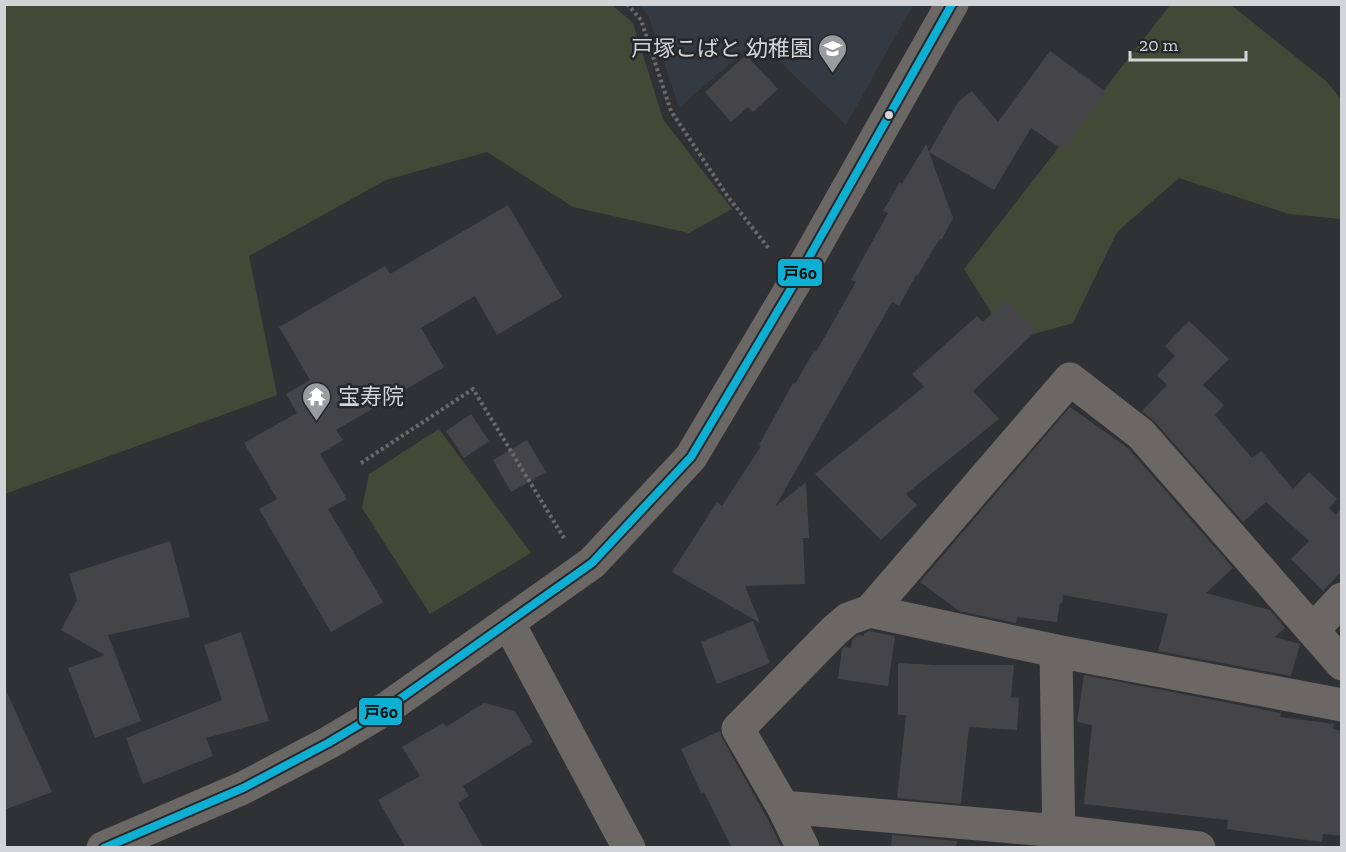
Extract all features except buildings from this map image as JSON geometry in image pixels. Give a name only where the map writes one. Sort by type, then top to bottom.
[{"type":"street","points":[[103,848],[243,788],[328,743],[387,708],[509,624],[592,563],[691,457],[795,282],[952,4]]},
{"type":"street","points":[[803,848],[783,807],[738,729],[834,631],[848,619],[870,611],[1070,379],[1141,434],[1341,664]]},
{"type":"street","points":[[1313,630],[1341,599]]},
{"type":"street","points":[[870,611],[1056,651],[1341,705]]},
{"type":"street","points":[[509,624],[629,848]]},
{"type":"street","points":[[1056,651],[1059,839]]},
{"type":"street","points":[[783,807],[1059,839],[1199,848]]},
{"type":"path","points":[[627,4],[641,20],[671,111],[729,197],[795,282]]},
{"type":"path","points":[[362,463],[473,389],[583,570]]},
{"type":"shaded area","name":"戸塚こばと 幼稚園","points":[[639,5],[913,5],[846,125],[757,40],[679,108],[648,15]]},
{"type":"green space","points":[[5,5],[612,5],[633,23],[663,119],[732,209],[689,233],[573,207],[487,152],[386,180],[249,256],[277,395],[5,494]]},
{"type":"green space","points":[[1170,5],[1231,5],[1326,81],[1341,99],[1341,219],[1289,214],[1179,178],[1117,232],[1073,323],[1009,341],[964,269]]},
{"type":"green space","points":[[439,429],[531,553],[430,614],[362,508],[369,474]]},
{"type":"transit line","name":"戸60","points":[[104,848],[243,788],[328,743],[387,708],[592,563],[691,457],[795,282],[952,4]]},
{"type":"place","name":"戸塚こばと 幼稚園","points":[[833,74]]},
{"type":"place","name":"宝寿院","points":[[317,422]]}]
